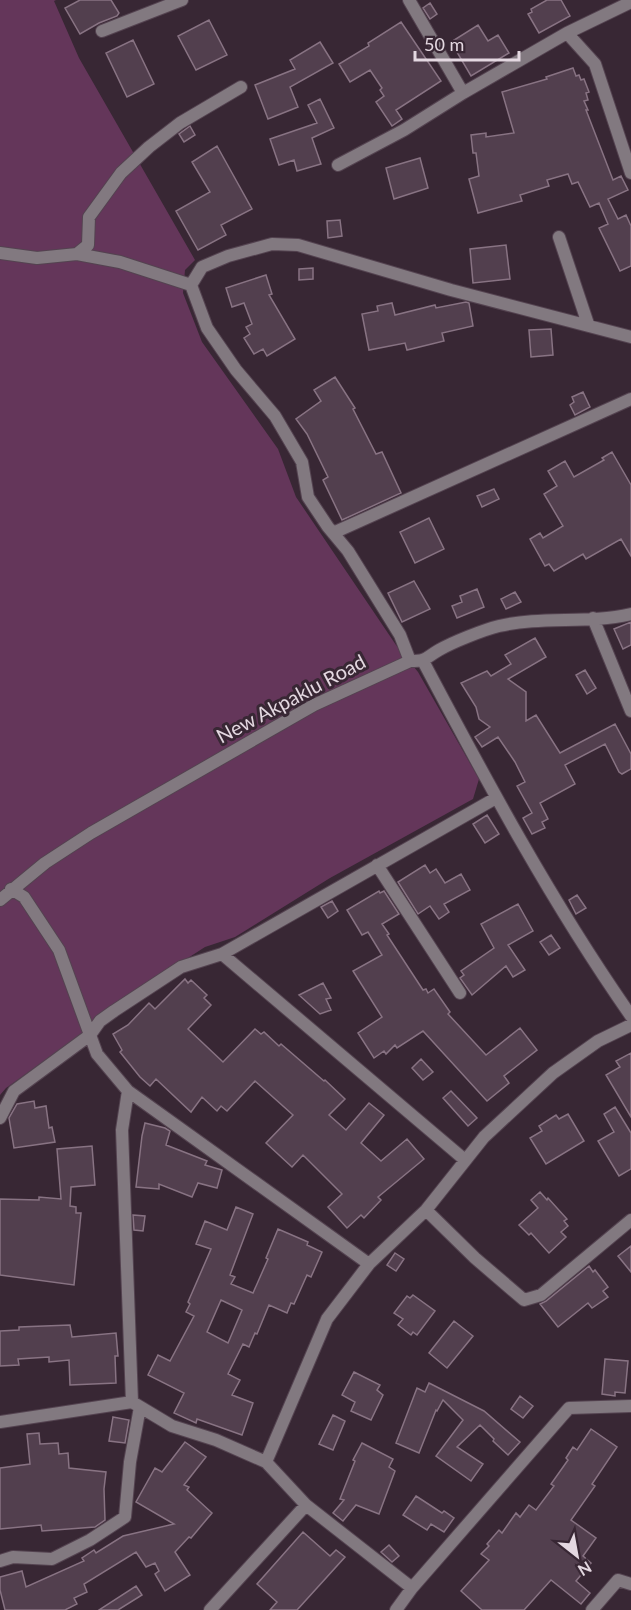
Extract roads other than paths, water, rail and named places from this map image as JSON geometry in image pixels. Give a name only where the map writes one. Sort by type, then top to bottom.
[{"type":"street","points":[[102,31],[182,0]]},
{"type":"street","points":[[409,0],[463,93]]},
{"type":"street","points":[[338,165],[404,130],[567,33],[631,2]]},
{"type":"street","points":[[567,33],[595,64],[631,173]]},
{"type":"street","points":[[77,254],[88,245],[90,217],[121,172],[180,123],[241,87]]},
{"type":"street","points":[[559,237],[588,324]]},
{"type":"street","points":[[191,285],[202,267],[228,256],[272,244],[298,245],[440,287],[631,337]]},
{"type":"street","points":[[0,253],[37,258],[77,254],[120,262],[191,285]]},
{"type":"street","points":[[191,285],[207,328],[236,370],[275,416],[302,462],[308,497],[348,551],[400,635],[410,661]]},
{"type":"street","points":[[333,533],[631,399]]},
{"type":"street","points":[[631,614],[499,626],[439,650],[423,661],[496,798],[590,957],[631,1016]]},
{"type":"street","points":[[593,618],[631,711]]},
{"type":"street","name":"New Akpaklu Road","points":[[0,900],[45,862],[91,833],[314,705],[410,661],[423,661]]},
{"type":"street","points":[[0,1118],[14,1090],[90,1035],[100,1021],[181,966],[222,954],[496,798]]},
{"type":"street","points":[[377,865],[460,993]]},
{"type":"street","points":[[11,889],[24,897],[59,950],[97,1054],[128,1091],[369,1264]]},
{"type":"street","points":[[222,954],[465,1160]]},
{"type":"street","points":[[266,1462],[327,1319],[369,1264],[426,1210],[484,1137],[553,1073],[598,1041],[631,1025]]},
{"type":"street","points":[[0,1561],[13,1557],[52,1559],[90,1540],[125,1517],[136,1405],[122,1130],[128,1091]]},
{"type":"street","points":[[426,1210],[474,1258],[524,1300],[541,1295],[631,1220]]},
{"type":"street","points":[[0,1422],[136,1405],[172,1426],[216,1440],[266,1462],[306,1505],[412,1588]]},
{"type":"street","points":[[396,1610],[412,1588],[569,1408],[631,1406]]},
{"type":"street","points":[[210,1610],[306,1505]]},
{"type":"street","points":[[592,1610],[618,1580],[631,1584]]}]
